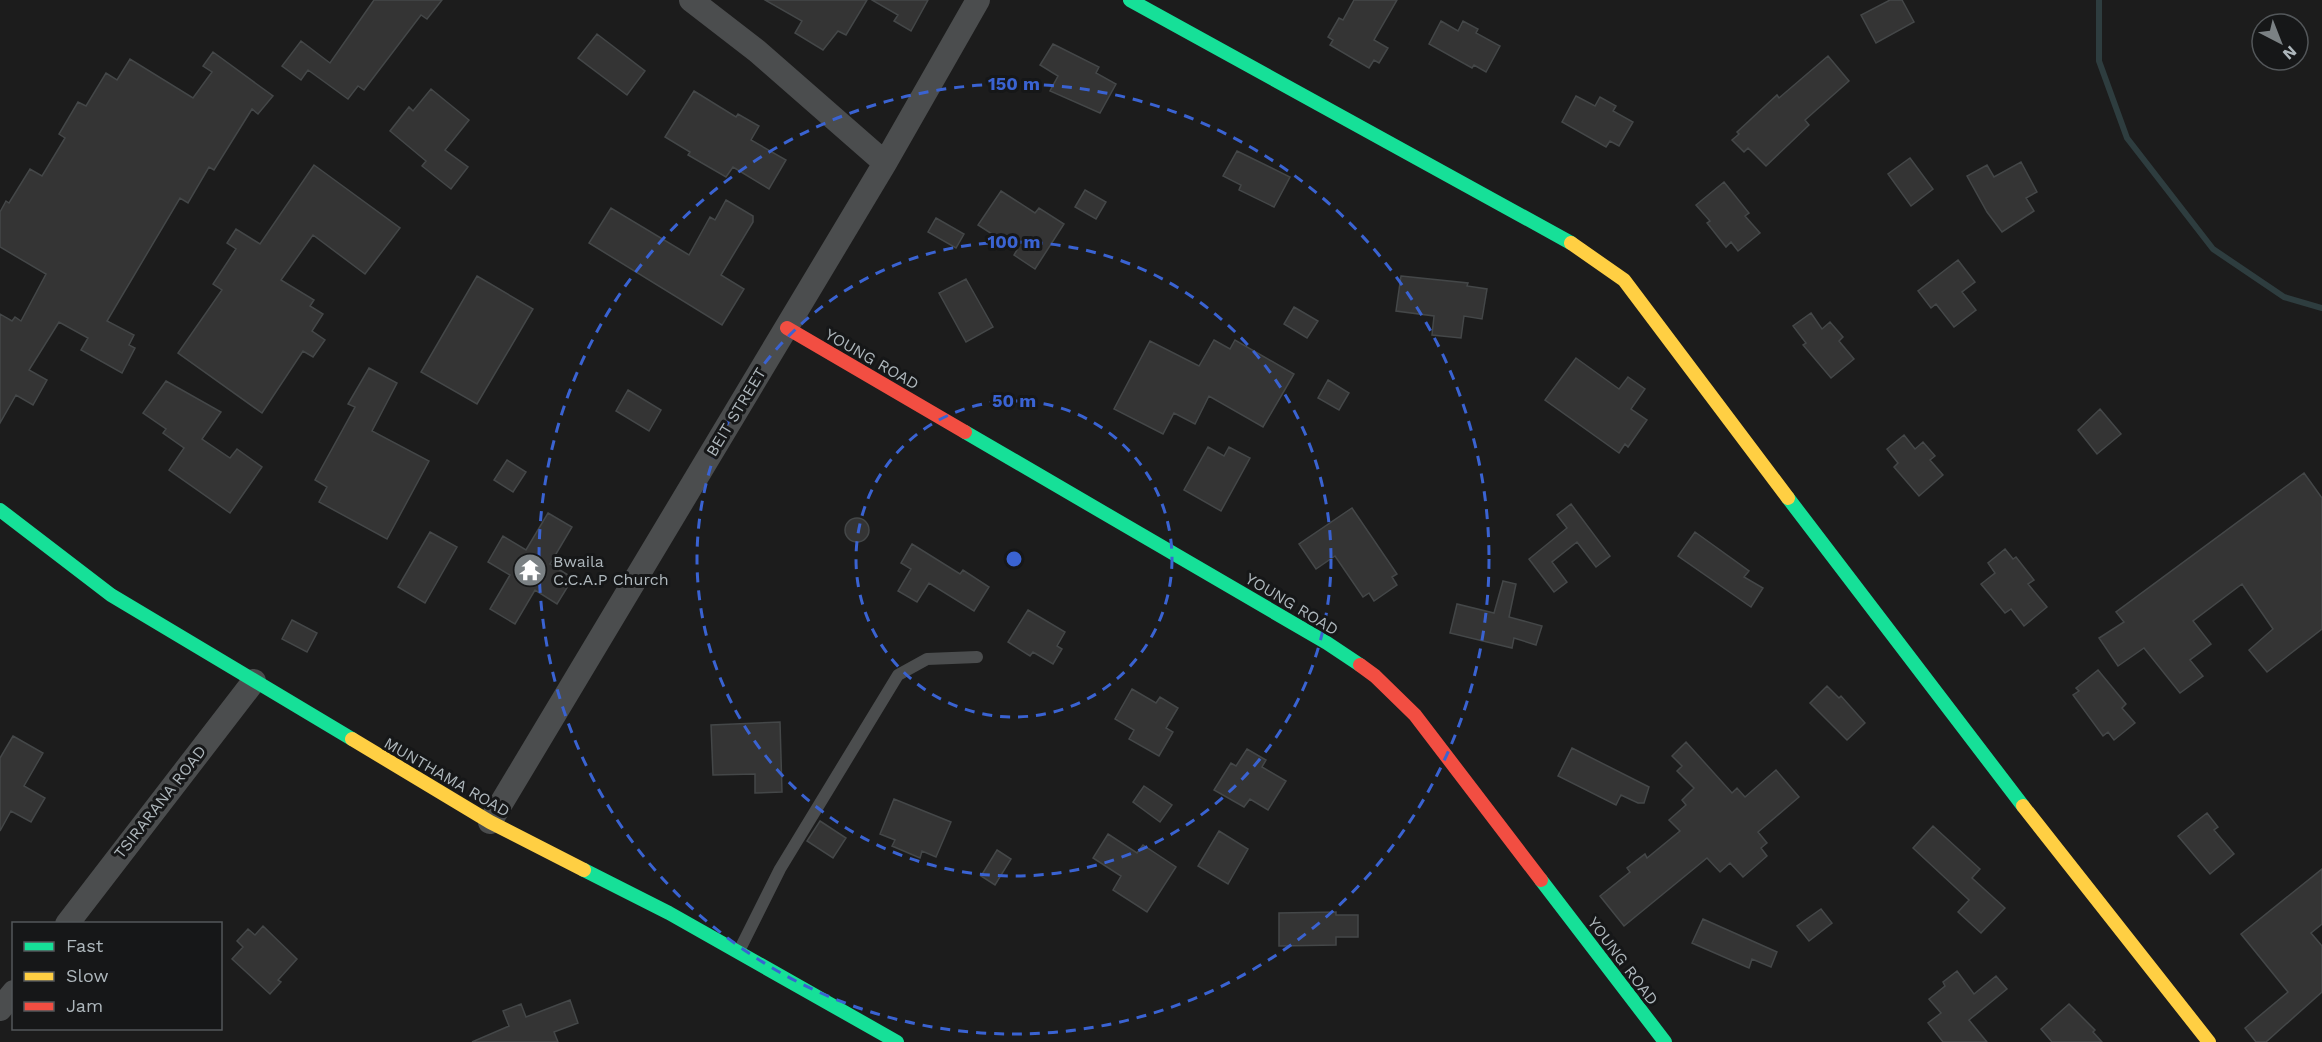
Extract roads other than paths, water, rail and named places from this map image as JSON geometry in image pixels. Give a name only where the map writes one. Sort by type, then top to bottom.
[{"type":"street","points":[[691,0],[757,51],[885,163]]},
{"type":"street","name":"BEIT STREET","points":[[490,822],[885,163],[978,0]]},
{"type":"street","points":[[1130,0],[1585,251],[1624,280],[1945,707],[2209,1042]]},
{"type":"street","name":"YOUNG ROAD","points":[[786,328],[1327,644],[1375,676],[1415,715],[1665,1042]]},
{"type":"street","name":"MUNTHAMA ROAD","points":[[0,510],[111,595],[490,822],[669,913],[897,1042]]},
{"type":"street","name":"TSIRARANA ROAD","points":[[69,922],[254,681]]},
{"type":"street","points":[[0,1009],[12,994]]},
{"type":"lane","points":[[739,952],[780,869],[898,675],[927,659],[977,657]]},
{"type":"waterway","points":[[2099,0],[2099,61],[2127,138],[2213,249],[2284,297],[2322,308]]},
{"type":"place","name":"Bwaila C.C.A.P Church","points":[[530,570]]}]
